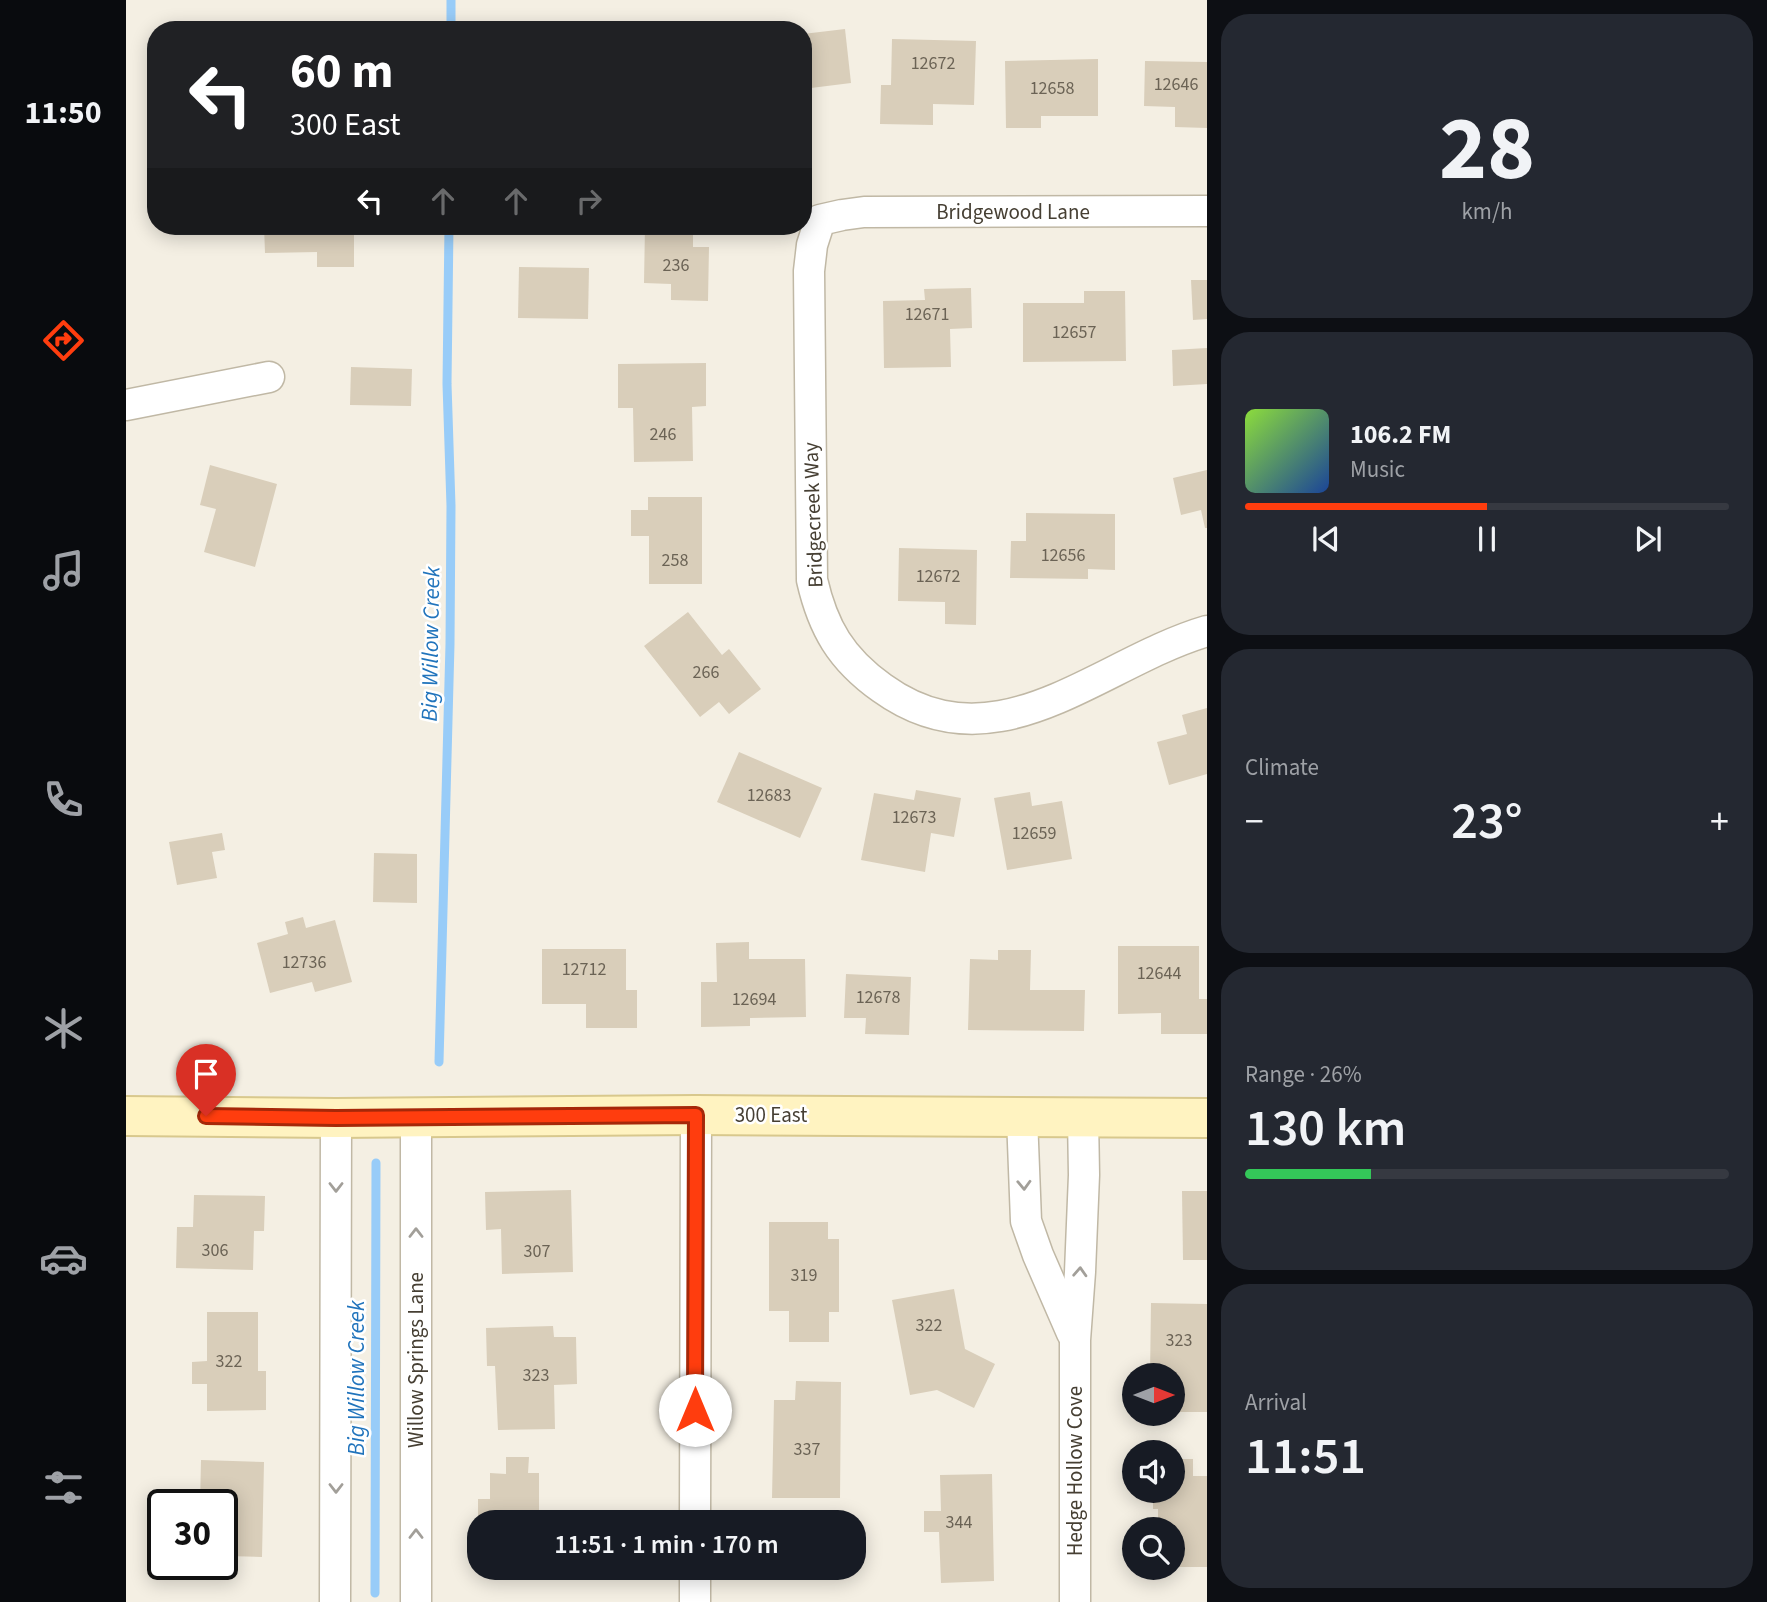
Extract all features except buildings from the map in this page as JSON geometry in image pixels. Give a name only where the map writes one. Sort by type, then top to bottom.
[{"type":"main road","name":"300 East","points":[[126,1116],[1207,1118]]},
{"type":"street","name":"Bridgewood Lane","points":[[820,220],[864,212],[1207,211]]},
{"type":"street","name":"Bridgecreek Way","points":[[820,220],[811,245],[809,271],[811,580],[828,630],[842,653],[866,678],[894,697],[924,711],[957,719],[993,719],[1027,711],[1060,698],[1164,646],[1207,631]]},
{"type":"street","points":[[126,405],[269,377]]},
{"type":"street","points":[[695,1510],[696,1115]]},
{"type":"street","name":"Willow Springs Lane","points":[[416,1117],[416,1602]]},
{"type":"street","name":"Hedge Hollow Cove","points":[[1022,1117],[1027,1221],[1038,1255],[1075,1340]]},
{"type":"street","name":"Hedge Hollow Cove","points":[[1075,1602],[1075,1340],[1084,1175],[1083,1117]]},
{"type":"street","points":[[335,1602],[336,1118]]},
{"type":"street","points":[[695,1580],[695,1602]]},
{"type":"waterway","name":"Big Willow Creek","points":[[451,0],[451,21]]},
{"type":"waterway","name":"Big Willow Creek","points":[[439,1062],[450,644],[451,506],[447,384],[449,235]]},
{"type":"waterway","name":"Big Willow Creek","points":[[375,1593],[376,1163]]},
{"type":"route","points":[[206,1116],[336,1118],[696,1115],[695,1410]]}]
